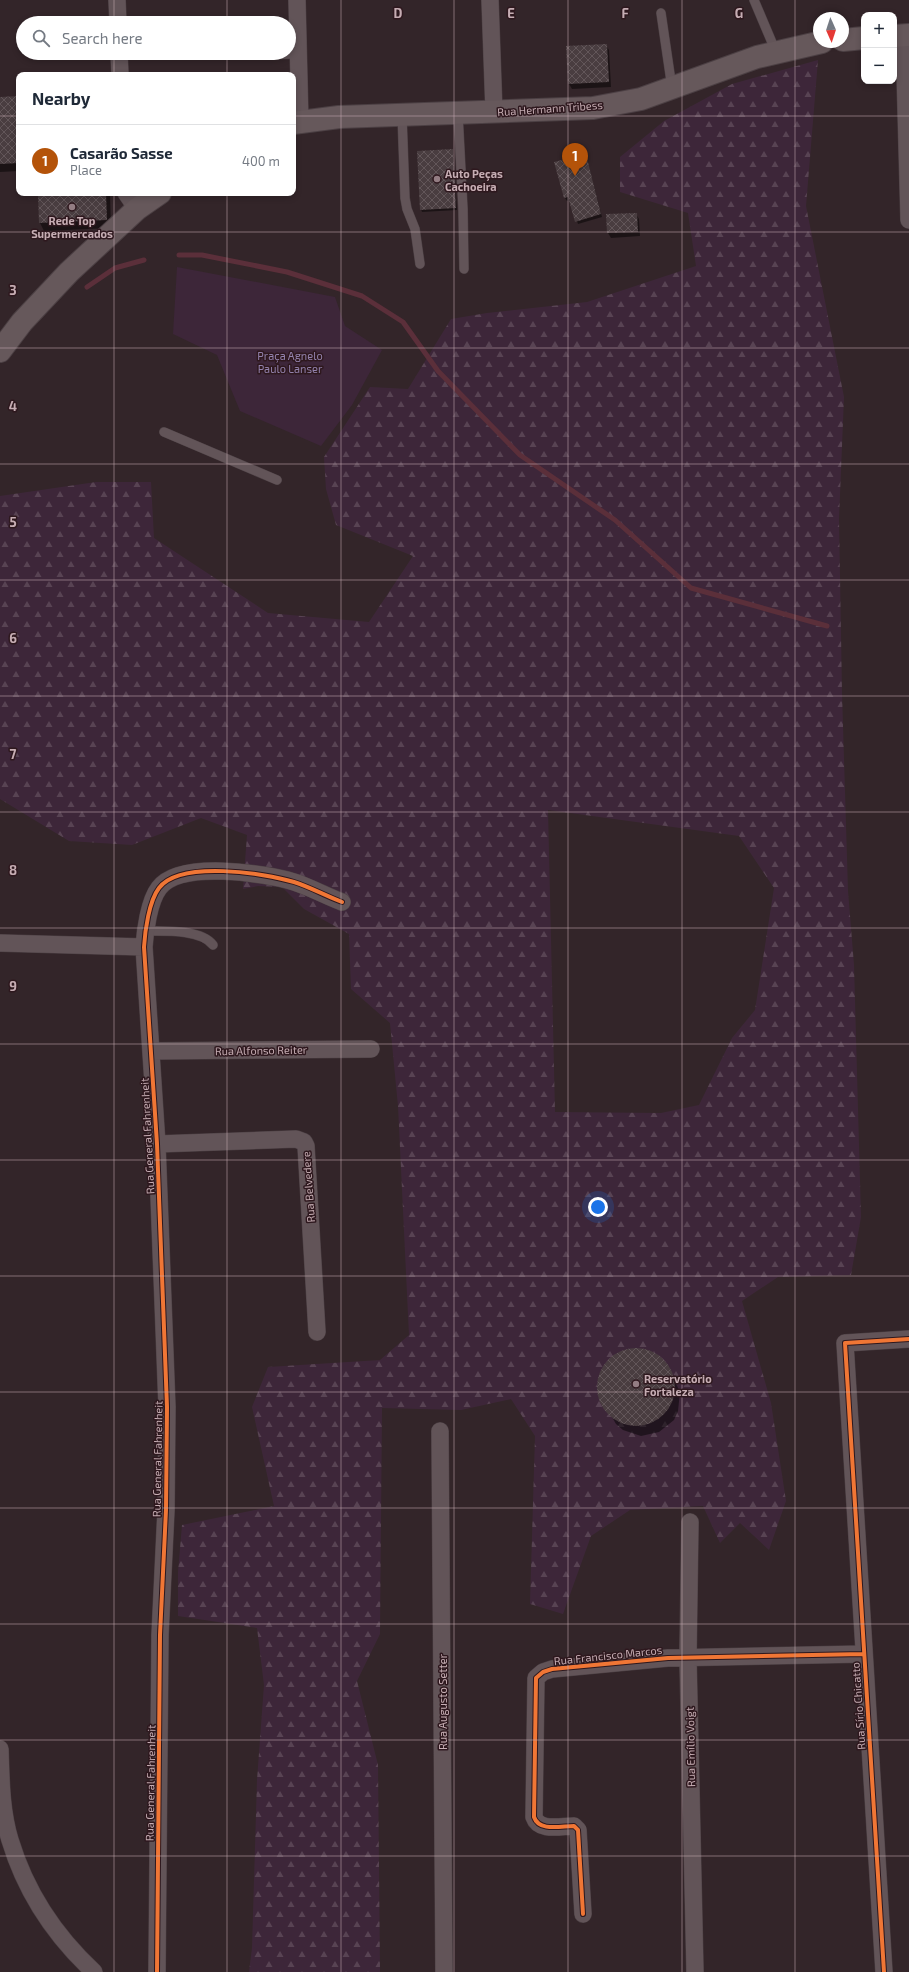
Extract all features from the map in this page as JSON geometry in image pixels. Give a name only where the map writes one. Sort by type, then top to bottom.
[{"type":"main road","points":[[849,39],[861,38]]},
{"type":"main road","name":"Rua Hermann Tribess","points":[[296,122],[338,117],[592,108],[641,99],[757,57],[813,44]]},
{"type":"main road","points":[[0,351],[22,322],[131,201],[149,196]]},
{"type":"street","points":[[117,0],[118,16]]},
{"type":"street","points":[[296,122],[299,54],[298,0]]},
{"type":"street","points":[[490,0],[494,112]]},
{"type":"street","points":[[902,35],[909,220]]},
{"type":"street","points":[[119,60],[120,72]]},
{"type":"street","name":"Rua General Fahrenheit","points":[[157,1972],[160,1635],[166,1510],[167,1407],[157,1144],[144,939],[153,902],[159,888],[169,880],[188,873],[226,871],[261,875],[295,882],[342,902]]},
{"type":"street","points":[[0,943],[144,939]]},
{"type":"street","name":"Rua Alfonso Reiter","points":[[151,1051],[371,1049]]},
{"type":"street","name":"Rua Belvedere","points":[[157,1144],[296,1139],[304,1142],[306,1146],[317,1332]]},
{"type":"street","name":"Rua Sírio Chicatto","points":[[884,1972],[863,1654],[845,1343],[909,1339]]},
{"type":"street","name":"Rua Augusto Setter","points":[[440,1432],[444,1972]]},
{"type":"street","name":"Rua Emílio Voigt","points":[[690,1522],[688,1658],[695,1972]]},
{"type":"street","name":"Rua Francisco Marcos","points":[[583,1914],[578,1830],[574,1826],[542,1826],[537,1823],[534,1816],[536,1678],[543,1672],[552,1669],[688,1658],[863,1654]]},
{"type":"street","points":[[0,1749],[1,1792],[10,1839],[25,1879],[51,1927],[70,1950],[94,1972]]},
{"type":"lane","points":[[754,0],[776,52]]},
{"type":"lane","points":[[661,13],[672,88]]},
{"type":"lane","points":[[458,113],[464,209],[464,268]]},
{"type":"lane","points":[[402,115],[405,198],[407,209],[415,229],[420,264]]},
{"type":"lane","points":[[164,432],[277,480]]},
{"type":"lane","points":[[144,939],[175,932],[193,934],[209,940],[214,945]]},
{"type":"green space","points":[[818,60],[806,206],[844,397],[839,519],[842,693],[848,891],[854,965],[861,1217],[851,1275],[778,1277],[742,1301],[771,1403],[786,1501],[769,1550],[740,1523],[720,1543],[703,1506],[630,1510],[591,1536],[563,1614],[530,1604],[535,1436],[511,1399],[461,1410],[382,1408],[380,1634],[357,1681],[378,1765],[380,1972],[249,1972],[252,1948],[257,1780],[264,1685],[257,1628],[178,1616],[178,1572],[182,1525],[274,1506],[252,1407],[268,1367],[380,1360],[409,1335],[398,1106],[390,1023],[351,989],[349,934],[304,909],[282,887],[258,886],[243,889],[247,835],[201,818],[132,845],[69,841],[0,799],[0,496],[96,482],[151,482],[154,538],[268,613],[369,622],[413,556],[336,525],[326,489],[324,457],[370,387],[408,389],[451,319],[487,313],[587,302],[696,266],[688,213],[620,192],[620,157],[664,121],[732,84]],"holes":[[[548,810],[739,836],[774,888],[755,1010],[732,1038],[699,1105],[661,1113],[555,1112]]]},
{"type":"green space","name":"Praça Agnelo Paulo Lanser","points":[[177,267],[335,297],[345,326],[382,350],[352,405],[321,446],[240,411],[217,355],[173,334]]},
{"type":"building","points":[[607,44],[609,82],[568,84],[566,46]]},
{"type":"building","points":[[16,96],[16,163],[0,164],[0,97]]},
{"type":"building","name":"Auto Peças Cachoeira","points":[[453,149],[456,208],[420,210],[417,151]]},
{"type":"building","points":[[586,154],[601,214],[575,222],[568,197],[564,198],[554,162]]},
{"type":"building","name":"Rede Top Supermercados","points":[[38,196],[106,196],[107,220],[39,223]]},
{"type":"building","points":[[637,213],[638,232],[607,233],[606,214]]},
{"type":"building","name":"Reservatório Fortaleza","points":[[636,1348],[651,1351],[663,1360],[672,1372],[675,1387],[672,1402],[663,1414],[651,1423],[636,1426],[621,1423],[609,1414],[600,1402],[597,1387],[600,1372],[609,1360],[621,1351]]},
{"type":"waterway","points":[[179,255],[202,255],[287,272],[362,296],[403,322],[438,371],[520,455],[615,520],[691,588],[827,626]]},
{"type":"waterway","points":[[87,287],[115,268],[144,260]]},
{"type":"cycle path","points":[[157,1972],[160,1635],[166,1510],[167,1407],[157,1144],[144,947],[147,925],[150,908],[159,888],[170,879],[185,874],[203,871],[223,871],[263,875],[300,884],[342,902]]},
{"type":"cycle path","points":[[884,1972],[845,1343],[909,1339]]},
{"type":"cycle path","points":[[583,1914],[578,1830],[574,1826],[551,1827],[541,1825],[534,1817],[536,1678],[543,1672],[552,1669],[668,1658],[863,1654]]},
{"type":"place","name":"Casarão Sasse","points":[[575,176]]},
{"type":"place","name":"Auto Peças Cachoeira","points":[[437,179]]},
{"type":"place","name":"Rede Top Supermercados","points":[[72,207]]},
{"type":"place","name":"Reservatório Fortaleza","points":[[636,1384]]}]
